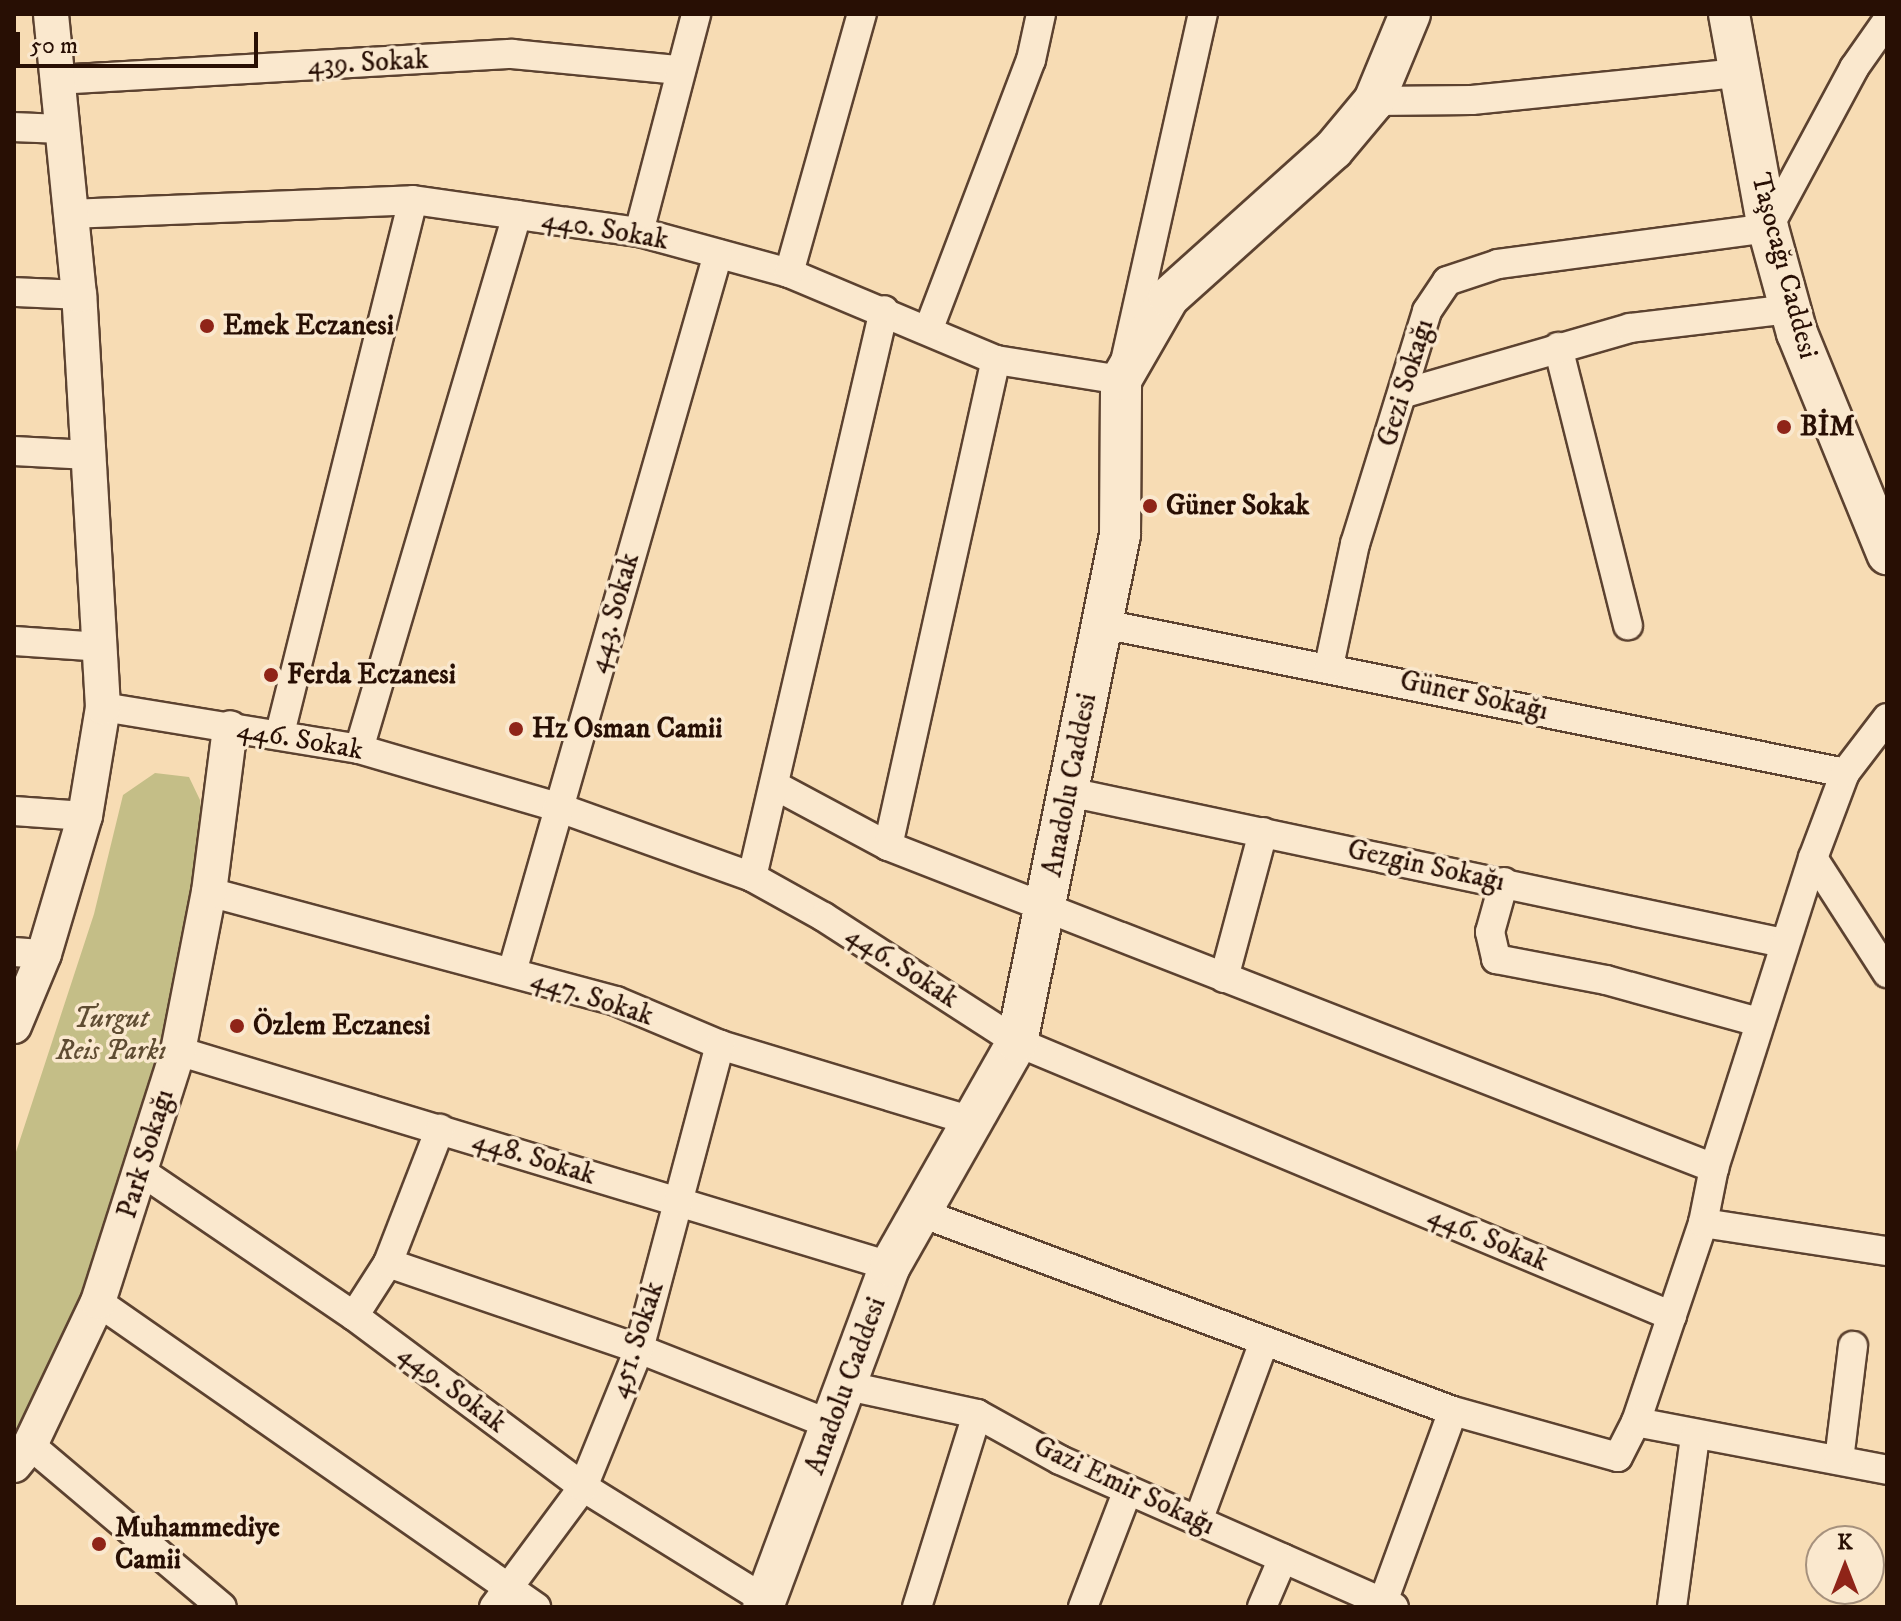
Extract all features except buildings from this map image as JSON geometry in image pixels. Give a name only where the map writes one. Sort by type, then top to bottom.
[{"type":"main road","name":"Anadolu Caddesi","points":[[764,1603],[848,1386],[890,1266],[924,1214],[971,1121],[1017,1042],[1120,535],[1121,380],[1169,297],[1333,150],[1374,101],[1410,14]]},
{"type":"main road","name":"Taşocağı Caddesi","points":[[1729,14],[1768,228],[1790,309],[1887,554]]},
{"type":"street","points":[[14,1026],[29,953],[85,816],[103,707],[79,295],[51,14]]},
{"type":"street","points":[[639,232],[696,14]]},
{"type":"street","points":[[789,273],[862,14]]},
{"type":"street","points":[[929,328],[1031,60],[1041,14]]},
{"type":"street","points":[[1121,380],[1203,14]]},
{"type":"street","points":[[1768,228],[1854,68],[1887,21]]},
{"type":"street","name":"439. Sokak","points":[[56,80],[512,54],[679,70]]},
{"type":"street","points":[[1374,101],[1472,100],[1739,73]]},
{"type":"street","points":[[14,127],[61,129]]},
{"type":"street","points":[[280,733],[413,200]]},
{"type":"street","name":"440. Sokak","points":[[69,214],[413,200],[639,232],[789,273],[929,328],[996,360],[1121,380]]},
{"type":"street","points":[[359,749],[517,215]]},
{"type":"street","name":"Gezi Sokağı","points":[[1329,666],[1355,544],[1405,393],[1427,311],[1447,281],[1498,264],[1768,228]]},
{"type":"street","name":"443. Sokak","points":[[512,972],[718,254]]},
{"type":"street","points":[[14,292],[79,295]]},
{"type":"street","points":[[1405,393],[1630,328],[1790,309]]},
{"type":"street","points":[[752,877],[776,786],[884,310]]},
{"type":"street","points":[[1558,347],[1628,625]]},
{"type":"street","points":[[888,846],[996,360]]},
{"type":"street","points":[[14,451],[89,455]]},
{"type":"street","name":"Güner Sokağı","points":[[1103,624],[1329,666],[1845,773]]},
{"type":"street","points":[[14,641],[101,647]]},
{"type":"street","name":"446. Sokak","points":[[103,707],[280,733],[359,749],[557,807],[752,877],[824,917],[1017,1042],[1672,1316]]},
{"type":"street","points":[[924,1214],[1263,1344],[1453,1411],[1618,1457],[1636,1422],[1703,1223],[1714,1168],[1783,943],[1813,858],[1845,773],[1887,718]]},
{"type":"street","name":"Park Sokağı","points":[[22,1455],[98,1302],[142,1172],[178,1051],[209,892],[230,728]]},
{"type":"street","points":[[776,786],[888,846],[1714,1168]]},
{"type":"street","name":"Gezgin Sokağı","points":[[1069,792],[1783,943]]},
{"type":"street","points":[[14,811],[85,816]]},
{"type":"street","points":[[1224,978],[1263,832]]},
{"type":"street","points":[[1813,858],[1887,973]]},
{"type":"street","points":[[1504,882],[1490,932],[1496,959],[1606,980],[1759,1022]]},
{"type":"street","name":"447. Sokak","points":[[209,892],[616,1001],[720,1045],[971,1121]]},
{"type":"street","name":"451. Sokak","points":[[502,1597],[583,1487],[639,1349],[720,1045]]},
{"type":"street","name":"448. Sokak","points":[[178,1051],[890,1266]]},
{"type":"street","points":[[354,1316],[388,1263],[440,1129]]},
{"type":"street","name":"449. Sokak","points":[[142,1172],[354,1316],[583,1487],[764,1603]]},
{"type":"street","points":[[1703,1223],[1887,1251]]},
{"type":"street","points":[[388,1263],[639,1349],[832,1425]]},
{"type":"street","points":[[98,1302],[502,1597],[536,1607]]},
{"type":"street","points":[[1198,1521],[1263,1344]]},
{"type":"street","points":[[1839,1460],[1853,1346]]},
{"type":"street","name":"Gazi Emir Sokağı","points":[[848,1386],[977,1414],[1128,1490],[1389,1605]]},
{"type":"street","points":[[1389,1605],[1453,1411]]},
{"type":"street","points":[[917,1607],[977,1414]]},
{"type":"street","points":[[1636,1422],[1695,1437],[1887,1470]]},
{"type":"street","points":[[1672,1607],[1695,1437]]},
{"type":"street","points":[[22,1455],[222,1607]]},
{"type":"street","points":[[1083,1607],[1128,1490]]},
{"type":"street","points":[[1262,1607],[1283,1558]]},
{"type":"green space","name":"Turgut Reis Parkı","points":[[155,773],[189,777],[200,800],[205,840],[164,1046],[59,1357],[14,1442],[14,1158],[94,914],[123,795]]},
{"type":"place","name":"Emek Eczanesi","points":[[207,326]]},
{"type":"place","name":"BİM","points":[[1784,427]]},
{"type":"place","name":"Güner Sokak","points":[[1150,506]]},
{"type":"place","name":"Ferda Eczanesi","points":[[271,675]]},
{"type":"place","name":"Hz Osman Camii","points":[[516,729]]},
{"type":"place","name":"Özlem Eczanesi","points":[[237,1026]]},
{"type":"place","name":"Muhammediye Camii","points":[[99,1544]]}]
